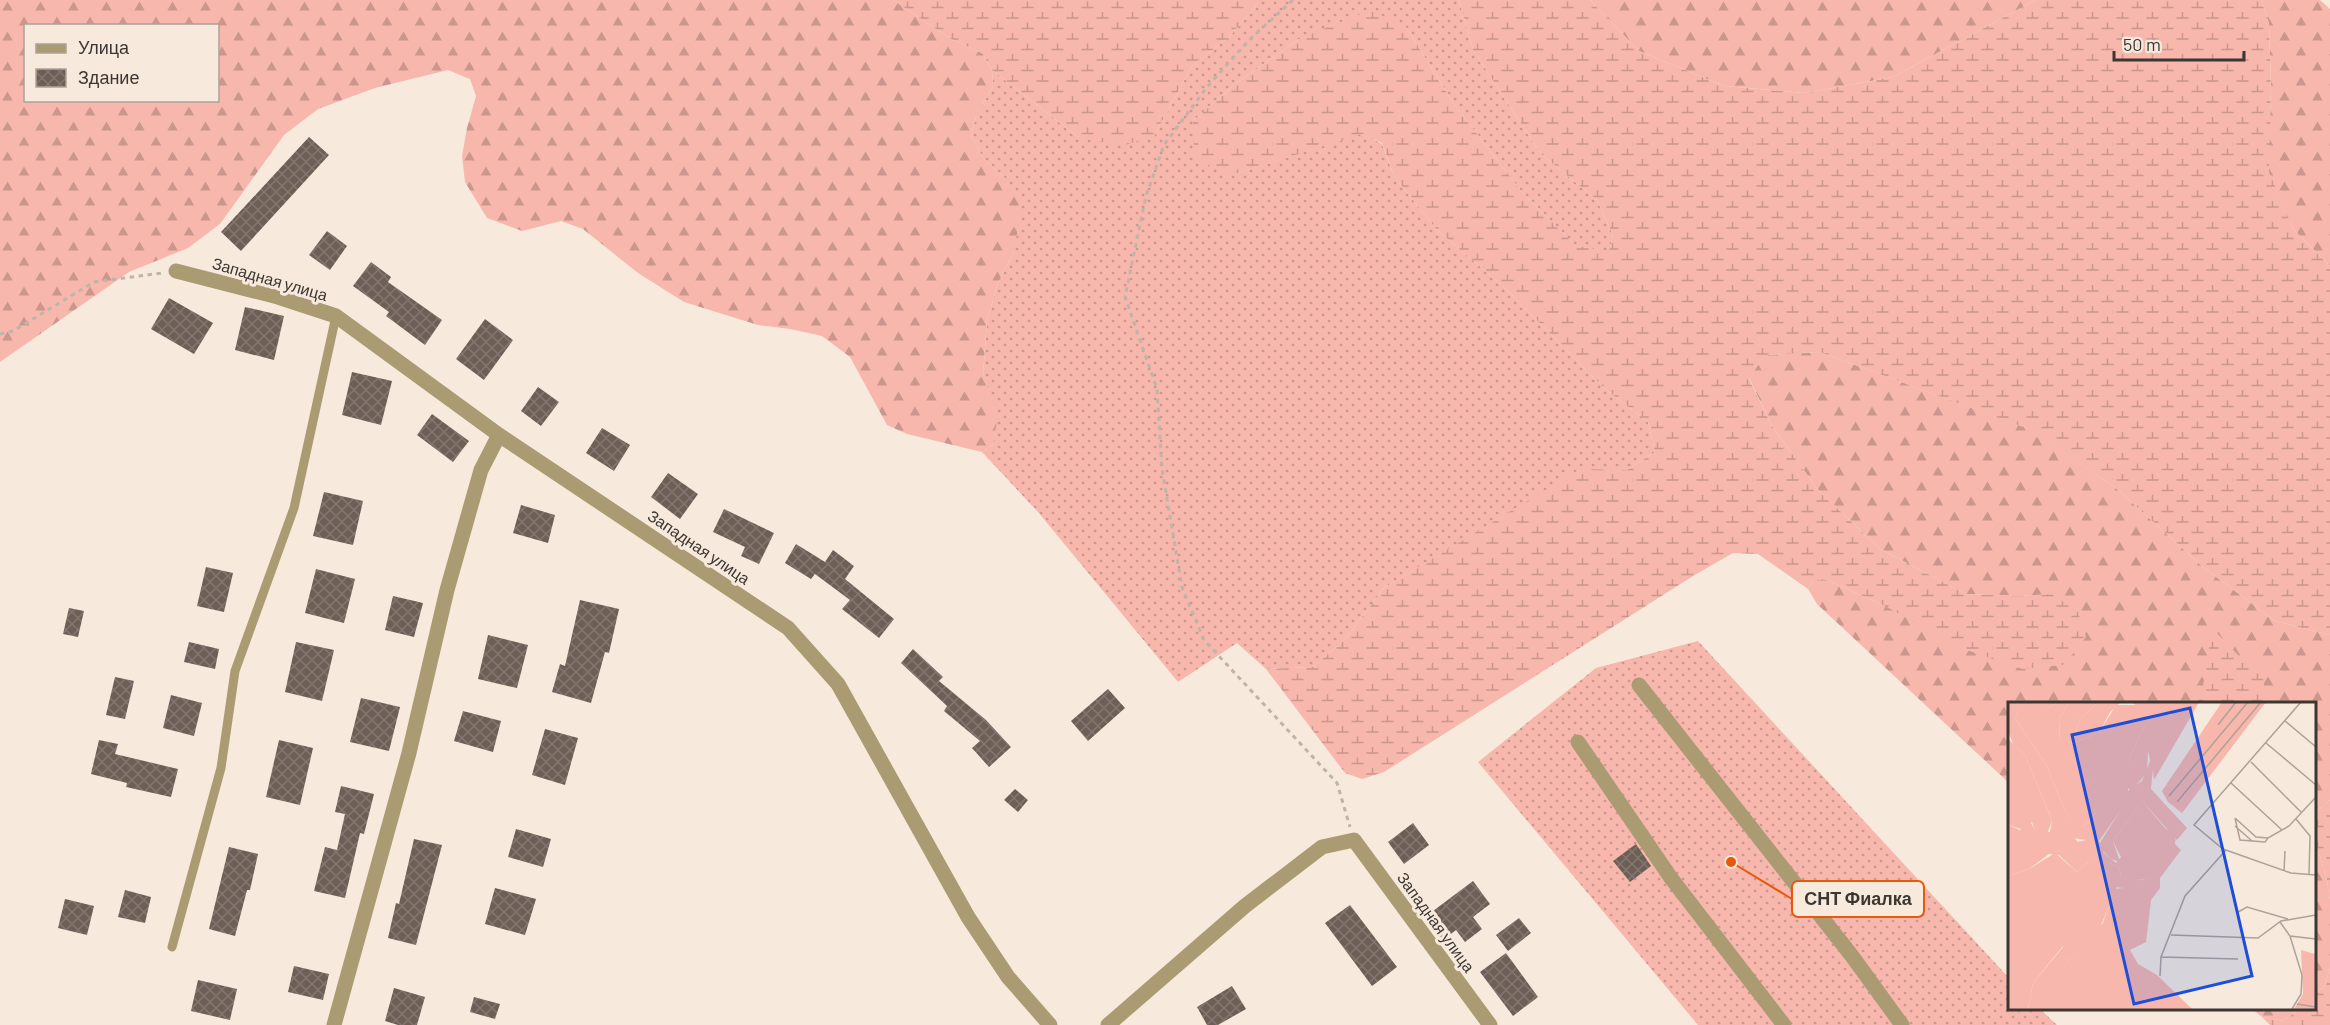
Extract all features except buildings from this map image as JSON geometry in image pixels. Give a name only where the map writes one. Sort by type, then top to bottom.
[{"type":"street","name":"Западная улица","points":[[176,271],[278,297],[336,316],[500,435],[788,628],[838,684],[968,917],[1008,977],[1050,1025]]},
{"type":"street","points":[[334,1025],[409,753],[447,590],[481,470],[500,435]]},
{"type":"street","points":[[1639,685],[1852,956],[1902,1025]]},
{"type":"street","points":[[1578,742],[1671,878],[1784,1025]]},
{"type":"street","points":[[1108,1025],[1245,906],[1322,847],[1354,840]]},
{"type":"street","name":"Западная улица","points":[[1354,840],[1490,1025]]},
{"type":"lane","points":[[172,948],[221,768],[235,671],[294,508],[336,316]]},
{"type":"path","points":[[1293,0],[1250,39],[1214,79],[1164,146],[1146,196],[1125,297],[1157,389],[1162,469],[1182,587],[1204,640],[1336,783],[1354,840]]},
{"type":"path","points":[[0,334],[13,331],[94,282],[176,271]]},
{"type":"green space","points":[[0,0],[893,0],[951,39],[982,53],[992,70],[993,87],[977,113],[971,136],[984,159],[1006,179],[1022,202],[1014,252],[998,283],[987,320],[983,374],[998,415],[993,444],[982,452],[907,434],[887,425],[850,357],[822,336],[758,325],[684,302],[638,273],[583,229],[561,221],[522,231],[487,218],[465,182],[462,156],[476,96],[470,79],[448,70],[375,88],[318,109],[284,135],[220,224],[188,248],[129,272],[0,362]]},
{"type":"green space","points":[[893,0],[1258,0],[1257,5],[1229,37],[1192,66],[1154,136],[1122,146],[1078,137],[992,70],[982,53],[951,39]]},
{"type":"green space","points":[[1258,0],[1459,0],[1473,50],[1541,154],[1597,200],[1613,235],[1609,252],[1576,246],[1521,191],[1454,104],[1406,27],[1299,39],[1234,85],[1193,121],[1232,175],[1362,133],[1382,144],[1394,176],[1436,229],[1504,287],[1604,388],[1648,422],[1655,452],[1627,470],[1580,470],[1384,588],[1346,638],[1313,667],[1266,669],[1237,643],[1178,682],[1038,512],[982,452],[993,444],[997,415],[983,374],[987,320],[998,283],[1014,252],[1006,179],[984,159],[971,136],[977,113],[993,87],[992,70],[1078,137],[1154,136],[1192,66],[1229,37],[1257,5]]},
{"type":"green space","points":[[1459,0],[1590,0],[1639,51],[1724,86],[1805,93],[1893,77],[2036,0],[2262,0],[2269,24],[2271,87],[2269,172],[2293,229],[2330,266],[2330,635],[2275,621],[2203,567],[2117,489],[2031,430],[1820,352],[1765,355],[1749,379],[1772,426],[1818,490],[1880,549],[1966,594],[2017,596],[2052,594],[2078,612],[2086,637],[2064,665],[2022,669],[1961,648],[1885,606],[1827,580],[1814,580],[1808,589],[1758,554],[1733,553],[1384,772],[1362,779],[1345,773],[1266,669],[1313,667],[1346,638],[1384,588],[1580,469],[1627,470],[1655,452],[1648,422],[1604,388],[1504,287],[1436,229],[1394,176],[1382,143],[1362,134],[1232,175],[1194,159],[1193,121],[1234,85],[1299,39],[1370,10],[1406,27],[1454,104],[1521,191],[1576,246],[1609,251],[1613,235],[1597,200],[1541,154],[1473,50]]},
{"type":"green space","points":[[1590,0],[2036,0],[1893,77],[1805,93],[1724,86],[1639,51]]},
{"type":"green space","points":[[2262,0],[2320,0],[2330,9],[2330,266],[2293,229],[2268,172],[2271,87],[2269,24]]},
{"type":"green space","points":[[1820,352],[2032,430],[2117,489],[2203,567],[2275,621],[2330,635],[2330,800],[2315,813],[2315,702],[2008,702],[2008,782],[1817,604],[1808,589],[1814,580],[1827,580],[1885,606],[2052,594],[2017,596],[1966,594],[1880,549],[1818,490],[1772,426],[1749,378],[1764,355]]},
{"type":"green space","points":[[2212,628],[2239,656],[2262,664],[2265,698],[2261,702],[2198,702],[2203,686]]},
{"type":"green space","points":[[1698,641],[2008,977],[2008,1010],[2041,1010],[2057,1025],[1698,1025],[1478,762],[1596,668]]},
{"type":"green space","points":[[2330,800],[2330,901],[2327,880],[2315,840],[2315,813]]},
{"type":"green space","points":[[2315,840],[2327,880],[2330,901],[2330,968],[2325,985],[2315,995]]},
{"type":"green space","points":[[2330,968],[2330,1025],[2270,1025],[2262,1017],[2283,1021],[2299,1010],[2315,1010],[2315,995],[2325,985]]},
{"type":"green space","points":[[2253,1010],[2299,1010],[2283,1021],[2262,1017]]},
{"type":"place","name":"СНТ Фиалка","points":[[1731,862]]}]
